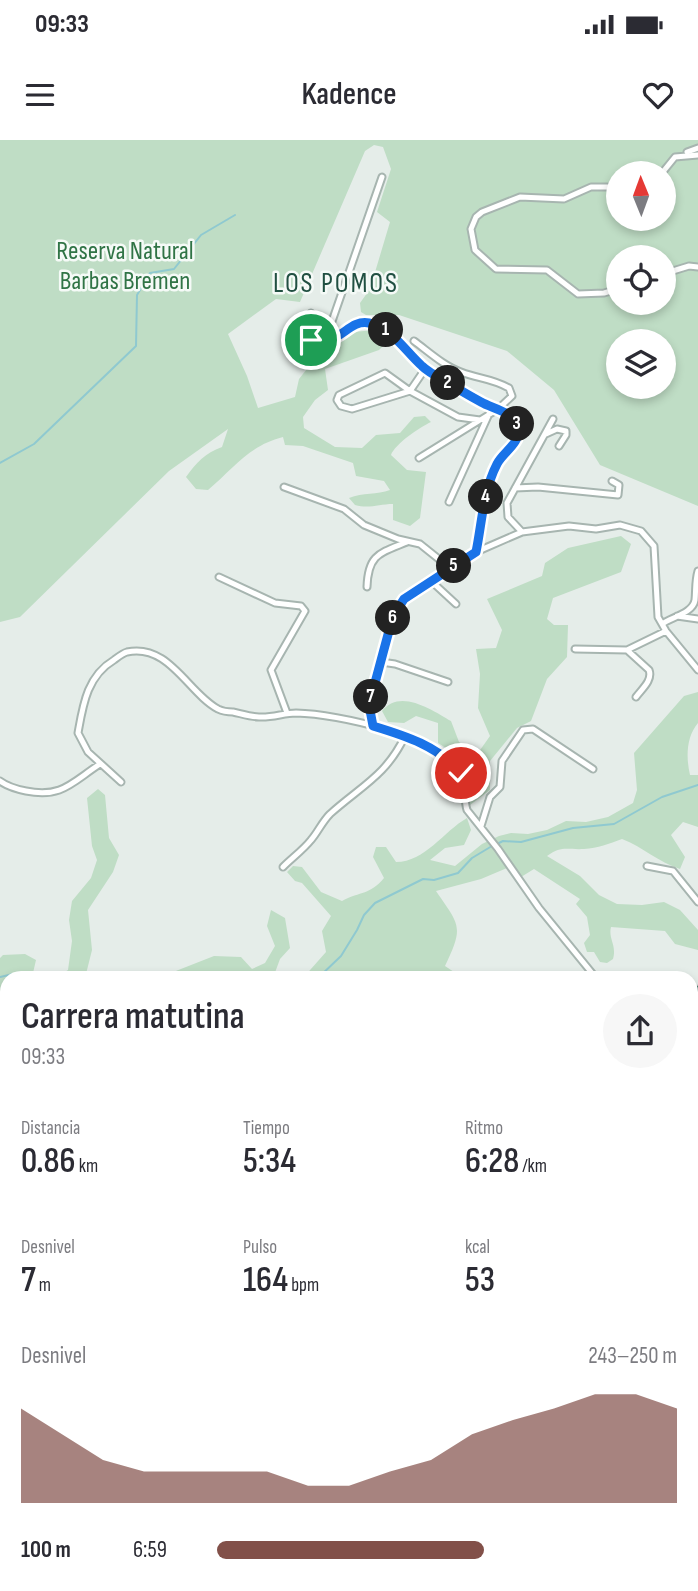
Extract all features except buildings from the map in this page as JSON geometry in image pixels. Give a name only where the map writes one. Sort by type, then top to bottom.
[{"type":"street","points":[[672,161],[675,157],[698,148]]},
{"type":"street","points":[[675,157],[698,155]]},
{"type":"street","points":[[337,338],[329,334],[329,330],[382,177]]},
{"type":"street","points":[[606,187],[591,187],[564,199],[520,197],[482,212],[476,217],[471,229],[475,250],[496,269],[547,270],[578,294],[606,292]]},
{"type":"street","points":[[676,270],[689,266],[698,267]]},
{"type":"street","points":[[311,313],[306,326],[307,337],[321,342],[337,338],[355,324],[371,324],[392,335],[425,369],[484,404],[509,415],[517,424],[519,430],[513,444],[497,463],[488,487],[476,552]]},
{"type":"street","points":[[414,341],[463,373],[494,379],[509,388],[512,396],[498,409],[419,458]]},
{"type":"street","points":[[425,369],[410,391],[352,409],[341,406],[337,400],[338,395],[345,390],[388,373],[410,391],[458,417],[480,420]]},
{"type":"street","points":[[449,502],[489,414]]},
{"type":"street","points":[[522,532],[508,517],[508,503],[552,419]]},
{"type":"street","points":[[546,434],[556,429],[566,431],[559,446]]},
{"type":"street","points":[[515,488],[538,487],[618,495],[619,485],[612,481]]},
{"type":"street","points":[[284,487],[344,509],[364,525],[419,544],[450,569]]},
{"type":"street","points":[[373,726],[369,705],[393,616],[404,599],[476,552],[522,532],[569,526],[596,529],[620,526],[641,531],[654,547],[656,610],[666,631],[698,670]]},
{"type":"street","points":[[367,587],[372,560],[407,541]]},
{"type":"street","points":[[662,624],[692,608],[695,603],[698,570]]},
{"type":"street","points":[[219,577],[275,603],[301,606],[305,611],[271,670],[287,713]]},
{"type":"street","points":[[430,580],[456,604]]},
{"type":"street","points":[[676,616],[698,619]]},
{"type":"street","points":[[575,649],[627,650],[666,631]]},
{"type":"street","points":[[627,650],[651,674],[649,681],[636,697]]},
{"type":"street","points":[[121,782],[89,752],[78,733],[85,693],[103,666],[127,652],[153,653],[218,710],[260,717],[287,713],[312,714],[373,726],[405,736],[435,749],[455,766],[465,781],[464,803],[467,810],[481,825],[539,908],[590,971]]},
{"type":"street","points":[[381,662],[448,682]]},
{"type":"street","points":[[481,825],[490,797],[500,787],[502,761],[523,730],[533,729],[593,769]]},
{"type":"street","points":[[283,867],[312,839],[332,812],[377,777],[397,752],[405,736]]},
{"type":"street","points":[[0,782],[11,788],[45,794],[55,793],[100,764]]},
{"type":"street","points":[[647,866],[673,872],[698,902]]},
{"type":"green space","name":"Reserva Natural Barbas Bremen","points":[[0,140],[698,140],[698,506],[600,465],[554,390],[507,351],[399,315],[366,315],[361,312],[360,303],[370,289],[390,222],[377,212],[391,169],[383,147],[374,145],[365,151],[300,302],[276,299],[228,334],[258,408],[295,397],[299,379],[310,365],[310,349],[334,345],[354,332],[374,330],[386,335],[385,344],[379,350],[325,369],[328,390],[315,400],[303,417],[304,428],[335,447],[362,448],[376,435],[400,433],[414,417],[425,416],[431,422],[403,441],[391,455],[407,470],[426,472],[420,518],[410,526],[393,520],[393,504],[355,505],[349,498],[390,490],[384,481],[356,476],[353,463],[303,446],[285,445],[283,437],[251,452],[208,490],[196,489],[186,477],[201,459],[222,447],[228,429],[169,471],[20,617],[0,622]]},
{"type":"green space","points":[[621,536],[631,544],[621,572],[553,598],[547,619],[554,625],[568,625],[567,657],[547,679],[531,721],[517,728],[490,761],[490,790],[470,805],[472,773],[457,755],[438,743],[438,723],[416,716],[404,723],[388,722],[382,711],[389,704],[398,701],[426,707],[451,721],[459,742],[478,753],[490,736],[478,708],[480,674],[476,649],[496,648],[502,630],[487,599],[542,576],[545,563],[568,548]]},
{"type":"green space","points":[[698,692],[698,723],[689,741],[688,762],[690,775],[698,775],[698,827],[683,822],[671,835],[685,857],[680,869],[622,839],[594,848],[561,849],[547,856],[580,876],[599,895],[617,904],[664,902],[680,910],[698,930],[698,950],[675,944],[665,931],[611,927],[613,959],[607,963],[600,962],[594,952],[587,952],[584,943],[590,935],[587,917],[576,904],[580,899],[534,869],[521,877],[514,865],[481,879],[436,891],[457,927],[455,942],[445,966],[452,971],[309,971],[326,952],[322,931],[331,916],[302,883],[295,881],[287,872],[293,866],[302,867],[321,892],[342,901],[370,890],[384,878],[373,857],[376,847],[386,847],[396,862],[406,861],[425,852],[467,818],[471,830],[464,845],[445,848],[430,860],[455,866],[482,844],[499,836],[547,830],[566,821],[586,822],[608,817],[633,803],[637,790],[634,753],[684,696]]},
{"type":"green space","points":[[98,789],[105,795],[109,838],[119,855],[113,872],[88,910],[92,950],[87,971],[66,971],[72,941],[69,920],[72,901],[91,878],[97,860],[92,846],[87,798]]},
{"type":"green space","points":[[271,910],[285,918],[290,948],[280,959],[276,971],[176,971],[214,956],[241,957],[252,969],[265,963],[275,946],[267,926]]},
{"type":"green space","points":[[25,954],[36,960],[33,971],[0,971],[0,958],[3,955]]},
{"type":"waterway","points":[[0,463],[34,444],[136,346],[137,295],[150,273],[174,269],[201,235],[235,215]]},
{"type":"waterway","points":[[497,844],[503,841],[521,842],[573,828],[614,824],[662,797],[698,785]]},
{"type":"waterway","points":[[325,971],[341,956],[364,915],[375,903],[423,879],[434,880],[458,873],[472,858],[492,846]]},
{"type":"district","name":"LOS POMOS","points":[[336,282]]},
{"type":"route","points":[[311,340],[321,342],[337,338],[362,322],[382,328],[425,369],[484,404],[509,415],[517,424],[517,436],[497,463],[488,487],[476,552],[404,599],[393,616],[369,705],[373,726],[435,749],[449,759],[461,773]]}]
